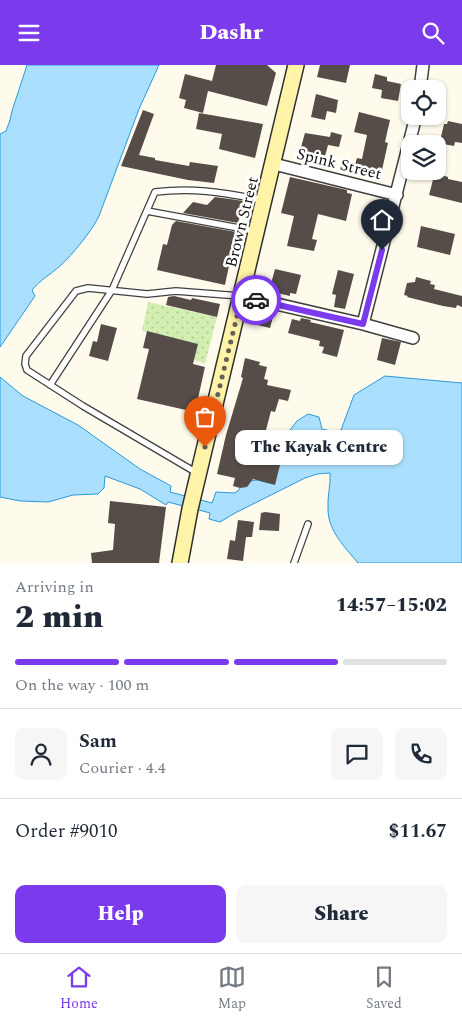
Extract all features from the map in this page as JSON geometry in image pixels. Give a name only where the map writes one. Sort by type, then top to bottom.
[{"type":"main road","name":"Brown Street","points":[[180,563],[191,502],[258,231],[296,65]]},
{"type":"street","points":[[421,80],[423,65]]},
{"type":"street","points":[[363,324],[414,125]]},
{"type":"street","name":"Spink Street","points":[[274,164],[396,195]]},
{"type":"street","points":[[242,296],[363,324],[413,338]]},
{"type":"lane","points":[[50,385],[112,290],[156,192],[179,189],[213,190],[265,201]]},
{"type":"lane","points":[[147,211],[258,231]]},
{"type":"lane","points":[[198,474],[83,406],[27,370],[25,364],[26,356],[76,291],[88,288],[147,294],[176,291],[242,296]]},
{"type":"lane","points":[[294,563],[308,524]]},
{"type":"green space","points":[[148,302],[217,317],[205,364],[194,360],[198,344],[142,331]]},
{"type":"water","points":[[27,65],[159,65],[139,109],[96,222],[70,256],[32,290],[35,296],[0,347],[0,134],[6,131]]},
{"type":"water","points":[[385,376],[462,383],[462,563],[358,563],[338,538],[331,524],[328,504],[330,473],[317,474],[305,478],[220,522],[209,519],[210,513],[168,502],[166,505],[140,489],[105,476],[104,488],[98,494],[73,495],[48,502],[20,501],[0,497],[0,377],[23,396],[78,425],[140,469],[171,486],[170,492],[212,503],[216,492],[234,493],[238,491],[245,481],[258,480],[269,483],[290,430],[297,421],[308,414],[319,417],[322,429],[335,432],[341,430],[354,395]]},
{"type":"building","points":[[216,65],[267,65],[276,73],[267,106],[208,91],[203,113],[184,108],[186,100],[179,98],[185,74],[212,81]]},
{"type":"building","points":[[320,65],[350,65],[346,83],[317,77]]},
{"type":"building","points":[[375,74],[387,77],[387,81],[401,84],[398,101],[381,98],[382,90],[372,88]]},
{"type":"building","points":[[316,94],[338,100],[336,113],[327,111],[325,120],[311,117]]},
{"type":"building","points":[[143,110],[154,114],[139,155],[189,166],[190,162],[218,166],[214,183],[188,180],[121,166]]},
{"type":"building","points":[[359,112],[390,120],[385,142],[388,143],[380,179],[353,172],[357,158],[362,159],[367,135],[354,132]]},
{"type":"building","points":[[199,113],[263,124],[255,158],[219,149],[222,134],[196,129]]},
{"type":"building","points":[[448,121],[462,124],[462,143],[455,142],[454,146],[446,145],[446,135],[441,135],[444,125]]},
{"type":"building","points":[[331,132],[342,135],[339,147],[328,145],[325,156],[317,153],[316,158],[299,154],[305,133],[330,137]]},
{"type":"building","points":[[446,176],[448,179],[462,182],[462,203],[429,195],[433,180],[446,180]]},
{"type":"building","points":[[290,177],[347,190],[347,193],[352,194],[346,221],[318,214],[312,239],[317,240],[314,251],[287,246],[294,216],[281,213]]},
{"type":"building","points":[[215,197],[244,201],[238,223],[183,213],[193,202],[207,205]]},
{"type":"building","points":[[176,221],[236,232],[225,285],[157,270],[163,244],[167,245],[172,225]]},
{"type":"building","points":[[421,226],[455,234],[450,255],[417,247]]},
{"type":"building","points":[[275,269],[301,275],[296,294],[290,293],[290,296],[269,291]]},
{"type":"building","points":[[338,270],[354,274],[345,309],[334,307],[336,295],[332,294]]},
{"type":"building","points":[[416,277],[431,281],[430,284],[435,285],[434,289],[462,296],[462,307],[457,305],[456,308],[443,306],[407,297],[404,295],[407,283],[415,282]]},
{"type":"building","points":[[174,296],[220,304],[217,317],[166,305],[168,297]]},
{"type":"building","points":[[257,308],[274,313],[270,328],[253,324]]},
{"type":"building","points":[[301,318],[344,330],[337,357],[322,353],[324,347],[319,346],[320,341],[288,333],[292,319],[300,321]]},
{"type":"building","points":[[101,324],[117,328],[108,361],[89,356],[93,341],[97,342]]},
{"type":"building","points":[[147,331],[198,344],[193,364],[205,367],[195,412],[137,399],[149,349],[143,348]]},
{"type":"building","points":[[382,338],[401,342],[395,365],[377,360]]},
{"type":"building","points":[[245,358],[260,362],[259,365],[267,367],[264,379],[268,380],[267,385],[291,390],[288,401],[279,399],[275,412],[271,411],[266,430],[270,431],[267,445],[284,449],[275,485],[253,479],[247,487],[240,488],[233,486],[235,478],[217,474],[226,435],[243,378],[241,377]]},
{"type":"building","points":[[110,501],[166,507],[159,563],[92,563],[91,553],[113,550],[115,524],[108,523]]},
{"type":"building","points":[[261,513],[280,514],[279,531],[259,530]]},
{"type":"building","points":[[238,520],[254,522],[252,537],[246,537],[243,561],[227,559],[230,540],[235,541]]},
{"type":"way so far","points":[[205,447],[242,296],[256,300]]},
{"type":"place","name":"The Kayak Centre","points":[[205,447]]},
{"type":"route","points":[[256,300],[363,324],[382,250]]}]
